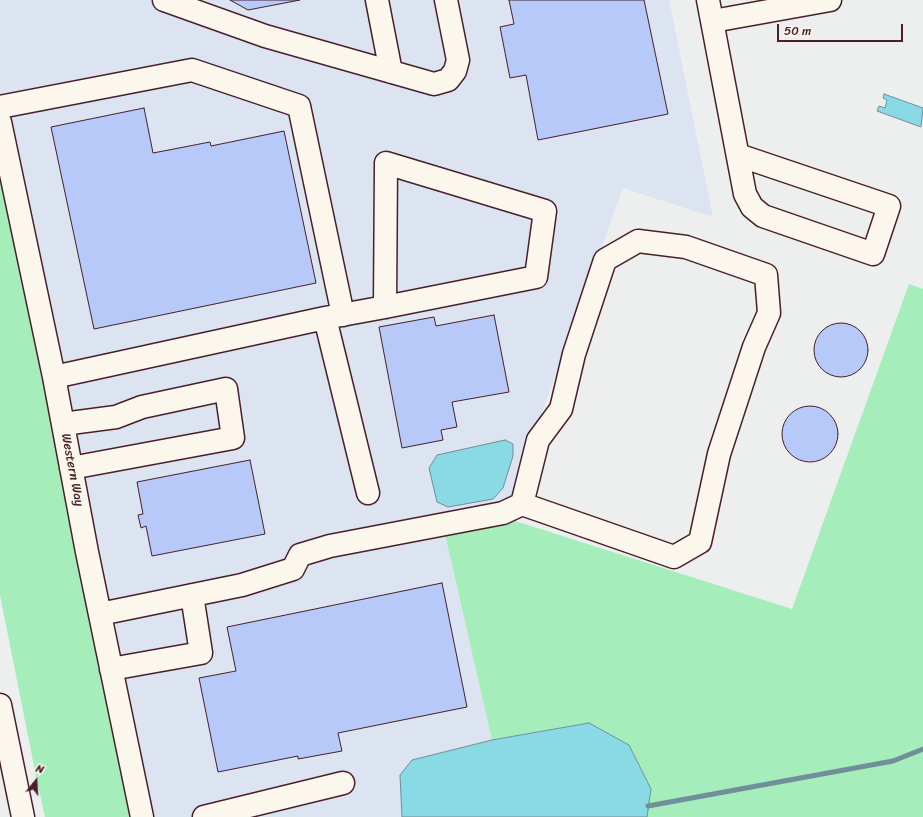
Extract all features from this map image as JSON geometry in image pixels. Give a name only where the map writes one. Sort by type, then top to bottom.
[{"type":"main road","points":[[164,0],[265,36],[434,84],[448,80],[455,72],[458,60],[446,0]]},
{"type":"main road","points":[[377,0],[391,72]]},
{"type":"main road","points":[[708,0],[745,194],[752,207],[763,216],[873,254],[889,206],[738,155]]},
{"type":"main road","points":[[713,21],[830,0]]},
{"type":"main road","points":[[0,107],[192,70],[299,106],[334,316],[368,493]]},
{"type":"main road","name":"Western Way","points":[[0,122],[54,377],[100,614],[142,817]]},
{"type":"main road","points":[[54,377],[334,316],[385,307],[536,278],[545,211],[386,164],[385,307]]},
{"type":"main road","points":[[100,614],[242,585],[294,569],[300,555],[330,546],[503,513],[522,504],[674,558],[700,542],[719,454],[754,347],[769,313],[766,275],[686,247],[638,241],[605,260],[574,354],[561,409],[538,440],[522,504]]},
{"type":"main road","points":[[63,424],[116,417],[142,407],[226,389],[233,438],[71,468]]},
{"type":"main road","points":[[111,669],[201,652],[192,595]]},
{"type":"main road","points":[[0,705],[23,817]]},
{"type":"main road","points":[[204,817],[343,783]]},
{"type":"shaded area","points":[[0,0],[669,0],[713,217],[623,188],[509,504],[440,516],[492,740],[411,760],[400,775],[402,817],[132,817],[0,174]]},
{"type":"green space","points":[[0,174],[132,817],[45,817],[38,786],[0,595]]},
{"type":"green space","points":[[909,284],[923,289],[923,817],[647,817],[651,789],[629,745],[589,723],[492,740],[445,535],[512,520],[792,609]]},
{"type":"water","points":[[884,94],[923,108],[921,127],[877,111],[879,106],[885,108],[887,100],[883,98]]},
{"type":"water","points":[[505,440],[513,444],[513,456],[503,488],[493,499],[448,507],[437,502],[429,468],[437,455]]},
{"type":"water","points":[[589,723],[629,745],[651,789],[647,817],[402,817],[400,775],[412,760],[492,740]]},
{"type":"building","points":[[230,0],[300,0],[248,10]]},
{"type":"building","points":[[509,0],[644,0],[668,114],[538,140],[526,75],[510,78],[500,27],[514,24]]},
{"type":"building","points":[[144,108],[153,153],[210,142],[211,146],[284,131],[316,283],[94,329],[51,127]]},
{"type":"building","points":[[494,315],[509,392],[452,402],[457,427],[441,430],[443,440],[402,448],[379,327],[434,317],[436,326]]},
{"type":"building","points":[[836,323],[846,323],[856,327],[864,335],[868,345],[868,355],[864,365],[856,373],[846,377],[836,377],[826,373],[818,365],[814,355],[814,345],[818,335],[826,327]]},
{"type":"building","points":[[810,406],[821,408],[830,414],[836,423],[838,434],[836,445],[830,454],[821,460],[810,462],[799,460],[790,454],[784,445],[782,434],[784,423],[790,414],[799,408]]},
{"type":"building","points":[[250,460],[265,534],[152,556],[146,526],[141,528],[138,515],[143,514],[137,482]]},
{"type":"building","points":[[442,583],[467,707],[338,733],[342,751],[298,759],[298,756],[218,772],[199,678],[236,671],[227,627]]},
{"type":"waterway","points":[[648,806],[893,761],[923,749]]}]
